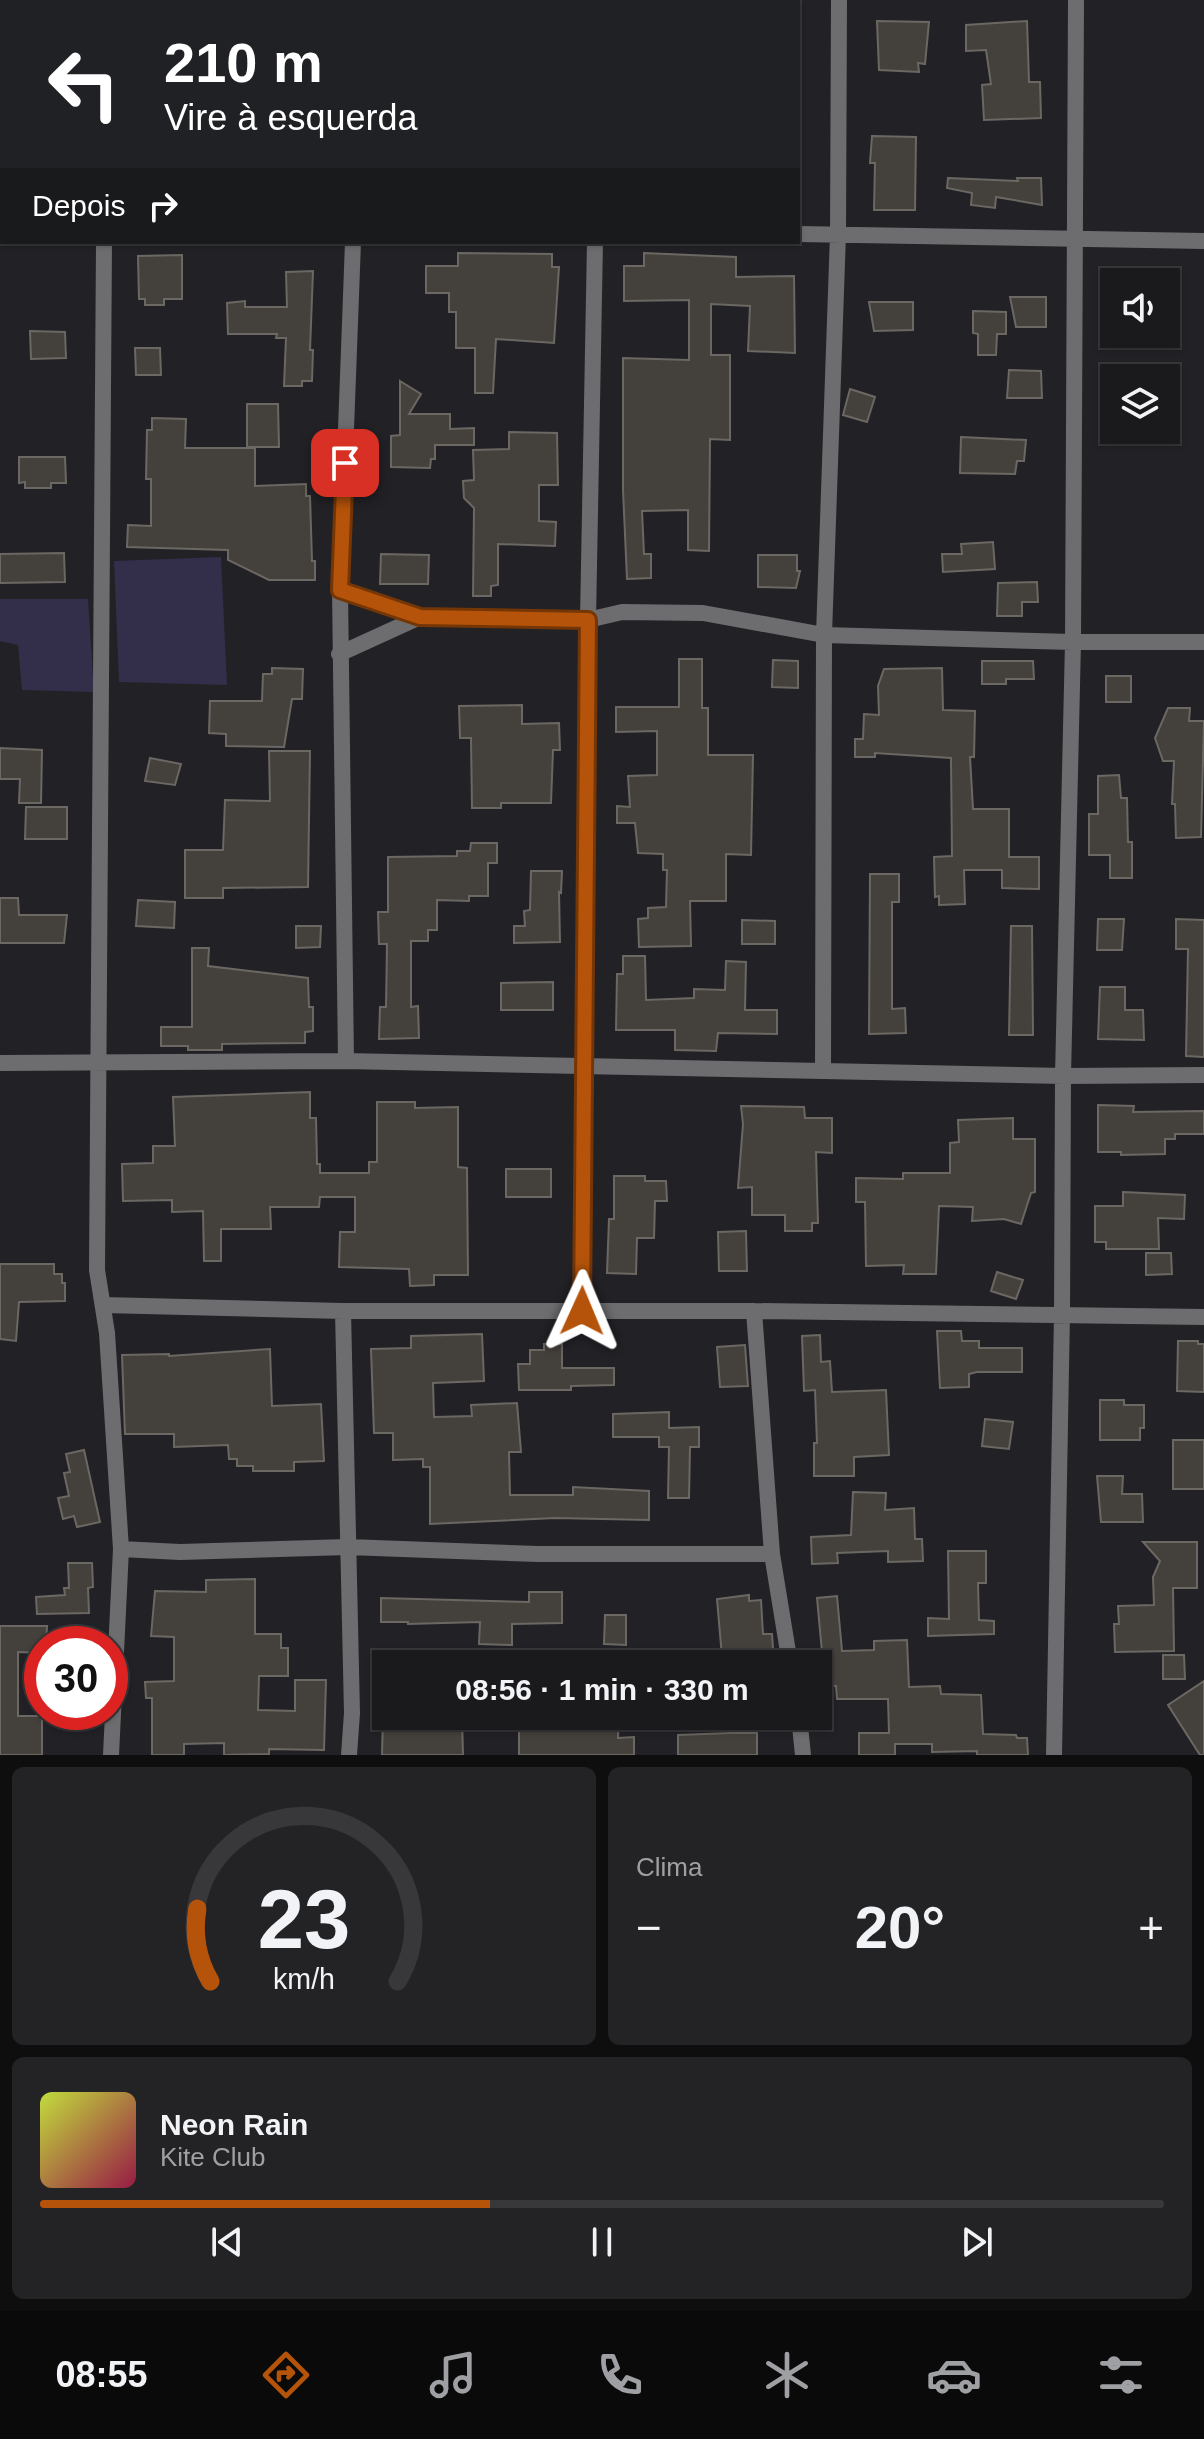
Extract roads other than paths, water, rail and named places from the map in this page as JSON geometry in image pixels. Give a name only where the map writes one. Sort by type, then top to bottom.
[{"type":"street","points":[[823,1069],[824,635],[838,234],[839,0]]},
{"type":"street","points":[[1054,1755],[1063,1076],[1073,642],[1076,0]]},
{"type":"street","points":[[800,234],[1204,241]]},
{"type":"street","points":[[104,244],[97,1270],[103,1305],[121,1549],[111,1755]]},
{"type":"street","points":[[346,1061],[339,654],[353,244]]},
{"type":"street","points":[[582,1311],[595,244]]},
{"type":"street","points":[[340,590],[420,617],[588,620],[622,612],[703,613],[824,635],[1073,642],[1204,642]]},
{"type":"street","points":[[339,654],[420,617]]},
{"type":"street","points":[[0,1063],[346,1061],[1063,1076],[1204,1075]]},
{"type":"street","points":[[103,1305],[343,1311],[754,1311],[1204,1317]]},
{"type":"street","points":[[343,1311],[352,1713],[349,1755]]},
{"type":"street","points":[[754,1311],[772,1554],[788,1650]]},
{"type":"street","points":[[121,1549],[180,1552],[348,1547],[538,1554],[772,1554]]},
{"type":"street","points":[[800,1730],[803,1755]]}]
